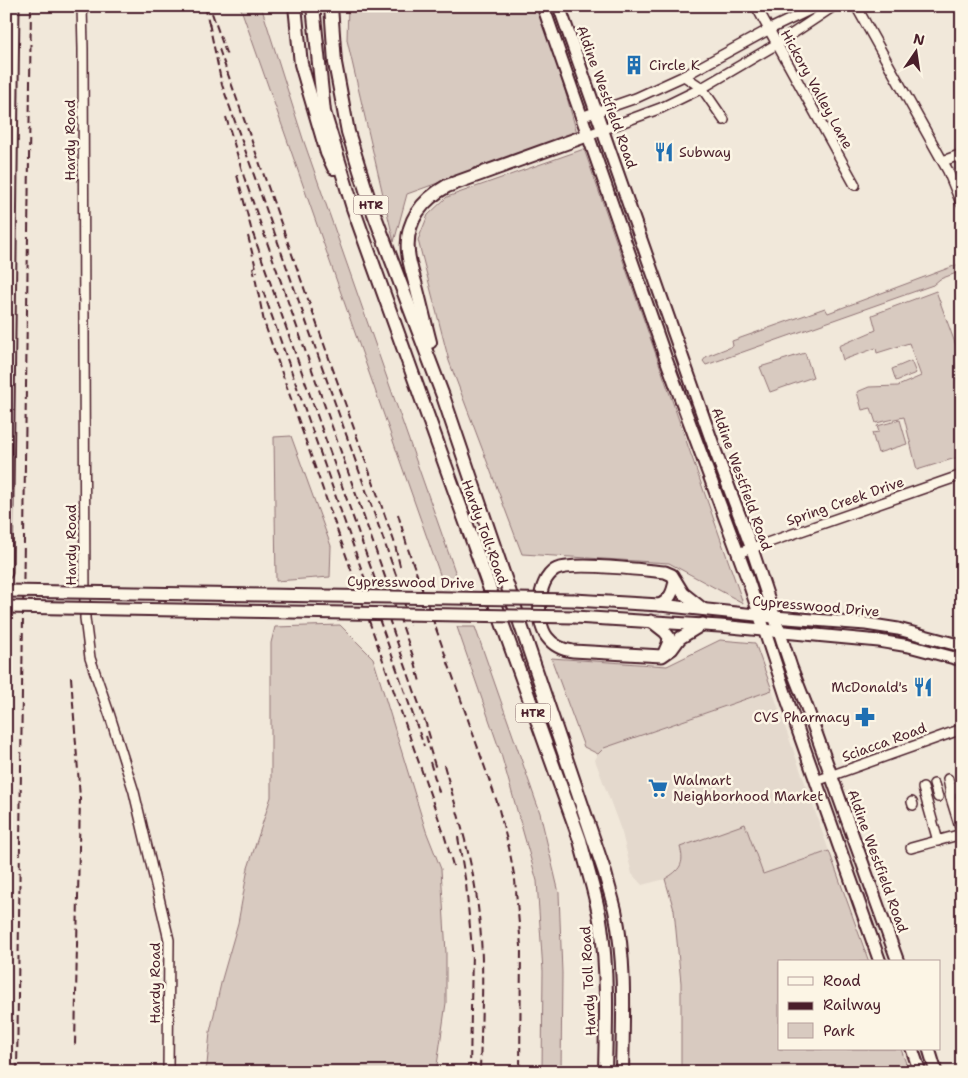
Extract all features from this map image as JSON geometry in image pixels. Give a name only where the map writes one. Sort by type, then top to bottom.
[{"type":"highway","points":[[295,6],[301,64],[313,108],[327,153],[353,208]]},
{"type":"highway","name":"Hardy Toll Road","points":[[313,6],[324,112],[353,208],[580,840],[594,892],[604,946],[606,999],[605,1072]]},
{"type":"highway","name":"Hardy Toll Road","points":[[331,6],[335,63],[348,132],[370,203],[443,396],[605,873],[615,911],[621,954],[623,1000],[622,1072]]},
{"type":"highway","points":[[443,396],[408,253],[410,229],[417,212],[429,198],[447,186],[588,134]]},
{"type":"main road","points":[[6,573],[13,6]]},
{"type":"main road","points":[[543,6],[666,358],[748,580],[788,702],[879,960]]},
{"type":"main road","name":"Aldine Westfield Road","points":[[559,6],[716,453],[752,549],[791,667],[897,960]]},
{"type":"main road","points":[[632,261],[648,256]]},
{"type":"main road","points":[[666,358],[682,354]]},
{"type":"main road","points":[[702,457],[716,453]]},
{"type":"main road","points":[[703,609],[683,593],[672,575],[665,572],[574,565],[555,570],[549,577],[541,593],[539,610],[543,629],[547,637],[560,647],[573,651],[662,656],[672,649],[680,638],[703,624]]},
{"type":"main road","points":[[732,612],[742,609],[748,600],[748,580]]},
{"type":"main road","points":[[660,605],[671,595],[675,581]]},
{"type":"main road","name":"Cypresswood Drive","points":[[6,591],[574,600],[660,605],[759,616],[866,624],[923,635],[962,646]]},
{"type":"main road","name":"Cypresswood Drive","points":[[6,607],[575,616],[703,624],[879,641],[962,660]]},
{"type":"main road","points":[[651,621],[669,637],[662,656]]},
{"type":"main road","points":[[791,667],[790,648],[793,641],[808,634]]},
{"type":"main road","points":[[920,649],[923,635]]},
{"type":"main road","points":[[858,899],[874,894]]},
{"type":"main road","points":[[912,1050],[920,1072]]},
{"type":"main road","points":[[929,1050],[936,1072]]},
{"type":"street","name":"Hardy Road","points":[[82,6],[85,618],[90,658],[134,792],[169,940],[168,1072]]},
{"type":"street","name":"Hickory Valley Lane","points":[[756,6],[856,185]]},
{"type":"street","points":[[581,117],[636,98],[684,76],[768,30],[818,6]]},
{"type":"street","points":[[588,134],[661,108],[702,88],[777,44],[834,6]]},
{"type":"street","points":[[856,6],[943,161],[961,203]]},
{"type":"street","points":[[684,76],[702,88],[724,120]]},
{"type":"street","points":[[943,161],[962,154]]},
{"type":"street","name":"Spring Creek Drive","points":[[738,553],[962,475]]},
{"type":"street","name":"Sciacca Road","points":[[816,781],[962,729]]},
{"type":"street","points":[[910,848],[962,834],[950,795],[948,779]]},
{"type":"street","points":[[951,791],[962,782]]},
{"type":"street","points":[[927,798],[938,798],[934,784]]},
{"type":"street","points":[[923,788],[938,841]]},
{"type":"shaded area","points":[[772,690],[829,851],[763,874],[680,847],[683,857],[677,872],[665,879],[642,885],[632,874],[622,833],[595,760],[598,754],[604,748]]},
{"type":"green space","points":[[240,6],[261,6],[303,139],[458,580],[443,583]]},
{"type":"green space","points":[[348,6],[537,6],[562,80],[577,133],[407,194],[394,242],[347,40]]},
{"type":"green space","points":[[584,149],[743,603],[669,563],[522,554],[449,361],[418,240],[428,215],[447,197]]},
{"type":"green space","points":[[962,263],[962,271],[940,279],[933,285],[706,365],[703,361],[707,356],[733,346],[732,341],[825,308],[828,313]]},
{"type":"green space","points":[[936,291],[962,362],[962,456],[917,470],[904,417],[876,423],[871,408],[862,410],[857,392],[869,387],[898,386],[921,376],[909,343],[877,353],[876,348],[843,360],[839,346],[876,330],[872,315]]},
{"type":"green space","points":[[805,353],[813,377],[770,392],[760,367]]},
{"type":"green space","points":[[911,361],[916,373],[896,381],[892,369]]},
{"type":"green space","points":[[900,420],[907,444],[878,453],[872,433],[879,432],[877,426]]},
{"type":"green space","points":[[291,436],[331,546],[330,577],[276,581],[274,437]]},
{"type":"green space","points":[[340,625],[373,658],[426,831],[441,869],[446,953],[446,1003],[436,1072],[205,1072],[210,1032],[222,979],[238,923],[248,868],[271,797],[271,643],[275,627]]},
{"type":"green space","points":[[457,627],[475,627],[540,813],[559,893],[562,973],[561,1072],[542,1072],[543,971],[537,881],[501,754]]},
{"type":"green space","points":[[720,640],[755,643],[772,690],[604,748],[598,754],[584,747],[551,658],[667,666]]},
{"type":"green space","points":[[745,824],[763,874],[829,851],[868,960],[778,960],[778,1050],[901,1050],[909,1072],[681,1072],[681,983],[674,910],[665,879],[680,866],[682,858],[680,847]]},
{"type":"railway","points":[[17,1072],[31,6]]},
{"type":"railway","points":[[205,6],[210,28]]},
{"type":"railway","points":[[212,13],[227,56]]},
{"type":"railway","points":[[209,23],[222,85],[401,589],[410,626]]},
{"type":"railway","points":[[219,49],[394,541],[400,566]]},
{"type":"railway","points":[[226,117],[244,177],[414,659],[420,682]]},
{"type":"railway","points":[[237,175],[251,228],[431,741]]},
{"type":"railway","points":[[248,236],[257,272]]},
{"type":"railway","points":[[253,267],[264,322],[444,834],[454,869]]},
{"type":"railway","points":[[263,291],[424,746]]},
{"type":"railway","points":[[398,514],[408,549],[497,802],[509,848],[515,880],[521,946],[520,1072]]},
{"type":"railway","points":[[71,677],[80,798],[75,1045]]},
{"type":"railway","points":[[426,736],[436,769]]},
{"type":"railway","points":[[430,762],[440,795]]},
{"type":"railway","points":[[444,765],[460,821],[477,897],[481,935],[482,974],[480,1072]]},
{"type":"railway","points":[[458,837],[466,884],[472,949],[470,1072]]},
{"type":"place","name":"Circle K","points":[[634,65]]},
{"type":"place","name":"Subway","points":[[664,152]]},
{"type":"place","name":"McDonald's","points":[[923,687]]},
{"type":"place","name":"CVS Pharmacy","points":[[865,717]]},
{"type":"place","name":"Walmart Neighborhood Market","points":[[658,788]]}]
